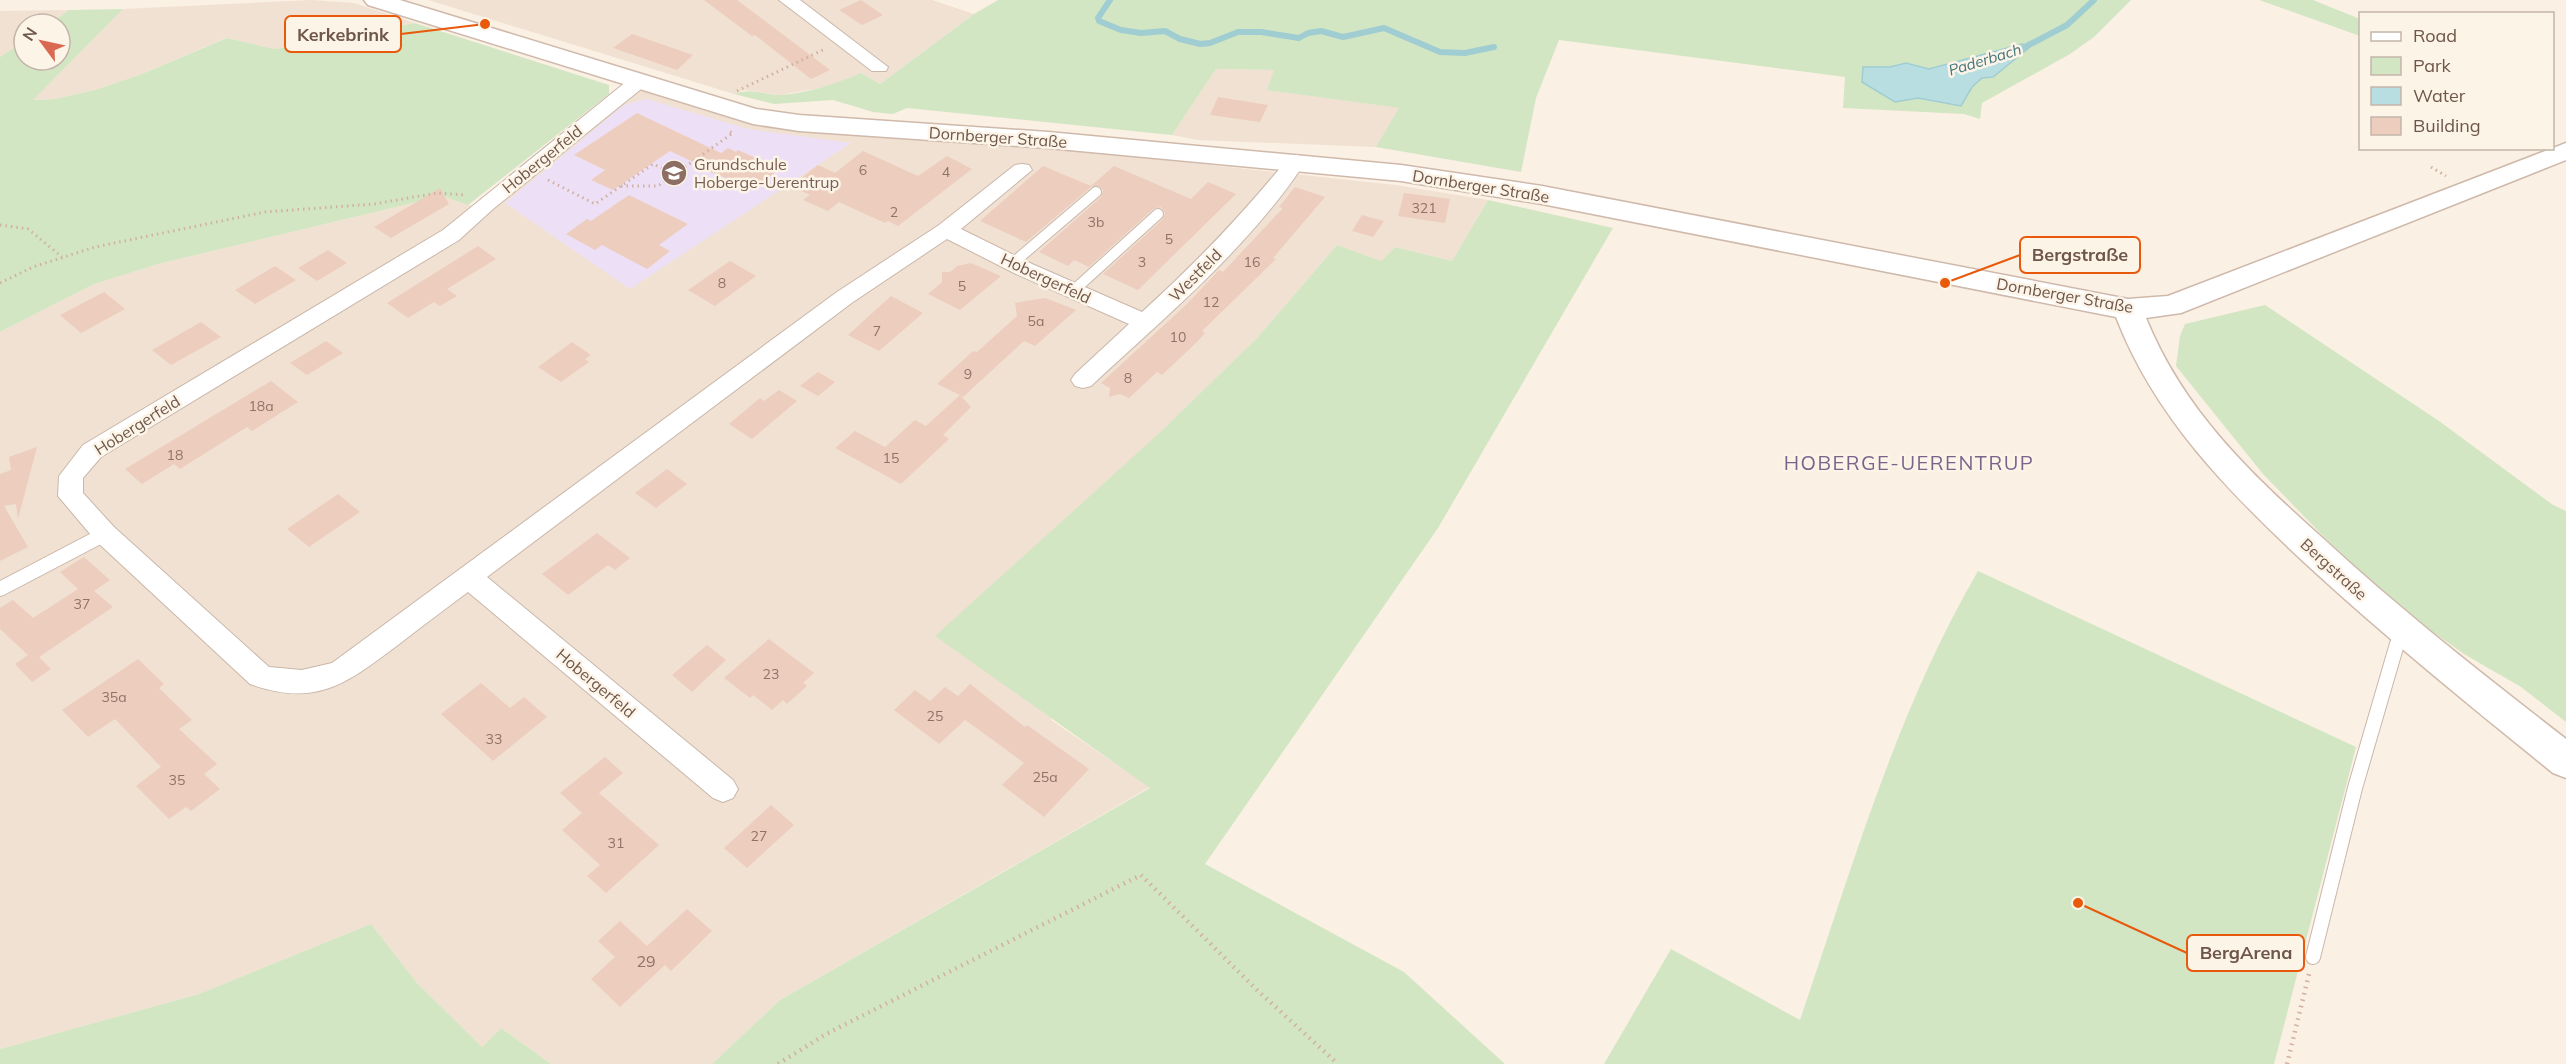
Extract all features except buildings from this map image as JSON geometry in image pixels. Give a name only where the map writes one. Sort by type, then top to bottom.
[{"type":"street","name":"Dornberger Straße","points":[[376,0],[743,114],[800,123],[1048,140],[1296,161],[1401,173],[1542,195],[2128,309],[2171,306],[2566,151]]},
{"type":"street","points":[[788,0],[879,68]]},
{"type":"street","name":"Hobergerfeld","points":[[639,81],[486,204],[451,236],[92,451],[71,476],[70,496],[105,534],[260,676],[285,684],[311,682],[342,671],[845,297],[946,230],[1022,170]]},
{"type":"street","name":"Westfeld","points":[[1083,380],[1207,265],[1258,209],[1296,161]]},
{"type":"street","name":"Hobergerfeld","points":[[946,230],[1146,323]]},
{"type":"street","name":"Bergstraße","points":[[2128,309],[2150,361],[2169,394],[2193,427],[2259,500],[2335,572],[2411,638],[2566,761]]},
{"type":"street","name":"Hobergerfeld","points":[[469,577],[723,789]]},
{"type":"lane","points":[[1013,263],[1096,192]]},
{"type":"lane","points":[[1073,291],[1158,214]]},
{"type":"lane","points":[[0,589],[105,534]]},
{"type":"lane","points":[[2313,957],[2355,788],[2397,644],[2411,638]]},
{"type":"path","points":[[729,95],[843,41]]},
{"type":"path","points":[[621,186],[658,186],[733,133],[725,129]]},
{"type":"path","points":[[546,179],[595,204],[653,164],[675,174]]},
{"type":"path","points":[[0,283],[33,267],[95,247],[266,212],[375,204],[437,193],[465,195],[486,204]]},
{"type":"path","points":[[0,225],[28,228],[63,257]]},
{"type":"path","points":[[778,1064],[826,1034],[1142,875],[1258,991],[1338,1064]]},
{"type":"path","points":[[2288,1064],[2313,957]]},
{"type":"shaded area","points":[[311,0],[354,3],[415,23],[275,49],[226,38],[142,74],[95,90],[55,99],[32,100],[60,72],[72,72],[72,60],[123,9]]},
{"type":"shaded area","points":[[428,0],[932,0],[974,14],[880,84],[861,73],[826,87],[779,95],[744,90],[734,94]]},
{"type":"shaded area","points":[[69,10],[66,12],[12,12],[12,49],[0,57],[0,11]]},
{"type":"shaded area","points":[[1216,69],[1275,70],[1268,90],[1400,108],[1376,147],[1198,140],[1172,135]]},
{"type":"shaded area","points":[[638,90],[742,122],[788,129],[1043,147],[1396,185],[1488,200],[1452,261],[1395,247],[1381,261],[1337,245],[1257,338],[1155,437],[1051,720],[1150,787],[780,1000],[712,1064],[551,1064],[501,1028],[482,1047],[417,983],[371,924],[199,994],[0,1049],[0,332],[94,284],[162,263],[442,196],[488,211]]},
{"type":"shaded area","name":"Grundschule Hoberge-Uerentrup","points":[[646,99],[748,129],[851,143],[630,289],[505,203],[624,105]]},
{"type":"green space","points":[[998,0],[2131,0],[2094,37],[2070,54],[1982,103],[1980,119],[1964,114],[1843,108],[1845,77],[1559,40],[1536,98],[1521,172],[1376,147],[1399,108],[1267,90],[1274,70],[1216,69],[1172,135],[907,108],[893,114],[873,112],[833,100],[774,104],[734,94],[746,91],[780,95],[801,92],[861,73],[880,84],[974,14]]},
{"type":"green space","points":[[2259,0],[2313,0],[2359,19],[2359,36]]},
{"type":"green space","points":[[123,9],[72,61],[72,12],[66,12],[69,10]]},
{"type":"green space","points":[[415,23],[609,85],[609,94],[468,205],[442,196],[162,263],[94,284],[0,332],[0,57],[12,49],[12,72],[61,72],[33,100],[55,99],[95,90],[142,74],[227,38],[275,49]]},
{"type":"green space","points":[[1488,200],[1613,228],[1438,528],[1205,864],[1404,972],[1505,1064],[712,1064],[780,1000],[1150,788],[935,636],[1155,437],[1257,338],[1337,245],[1381,261],[1395,247],[1452,261]]},
{"type":"green space","points":[[2265,305],[2439,421],[2553,505],[2566,511],[2566,722],[2521,687],[2464,654],[2398,607],[2324,537],[2263,474],[2176,366],[2180,336],[2185,324]]},
{"type":"green space","points":[[1978,571],[2356,747],[2274,1064],[1604,1064],[1671,949],[1800,1020],[1858,848],[1900,734],[1923,678]]},
{"type":"green space","points":[[371,924],[417,983],[482,1047],[501,1028],[551,1064],[0,1064],[0,1049],[199,994]]},
{"type":"water","points":[[2022,44],[2030,47],[1993,77],[1982,78],[1972,87],[1961,106],[1918,98],[1895,102],[1862,82],[1863,67],[1890,67],[1906,63],[1929,69]]},
{"type":"waterway","name":"Paderbach","points":[[1110,0],[1098,18],[1099,21],[1121,30],[1141,33],[1165,31],[1180,39],[1200,44],[1210,43],[1238,32],[1261,32],[1299,38],[1308,33],[1321,31],[1343,37],[1384,28],[1440,52],[1465,53],[1494,47]]},
{"type":"waterway","name":"Paderbach","points":[[2021,49],[2067,25],[2094,0]]},
{"type":"place","name":"Kerkebrink","points":[[485,24]]},
{"type":"place","name":"Grundschule Hoberge-Uerentrup","points":[[674,173]]},
{"type":"place","name":"Bergstraße","points":[[1945,283]]},
{"type":"place","name":"BergArena","points":[[2078,903]]},
{"type":"district","name":"HOBERGE-UERENTRUP","points":[[1909,463]]}]
